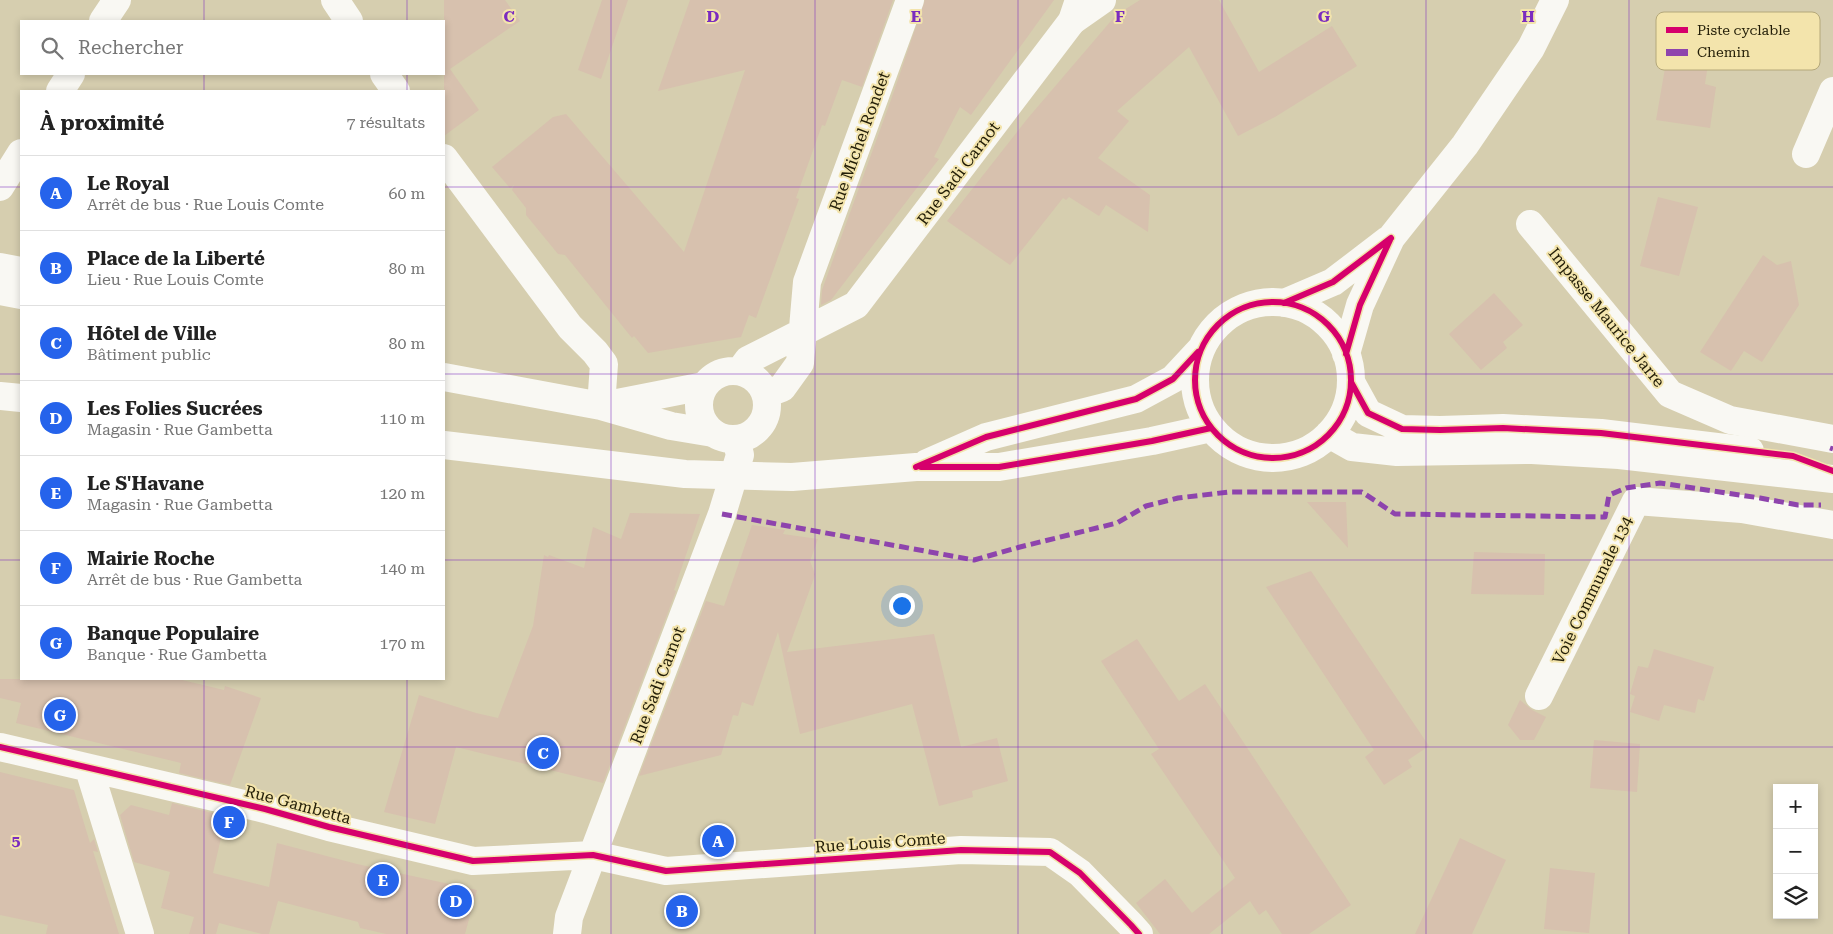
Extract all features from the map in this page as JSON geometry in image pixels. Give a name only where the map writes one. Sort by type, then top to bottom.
[{"type":"main road","points":[[104,20],[117,0]]},
{"type":"main road","points":[[335,0],[348,20]]},
{"type":"main road","name":"Rue Michel Rondet","points":[[803,331],[807,282],[910,0]]},
{"type":"main road","name":"Rue Sadi Carnot","points":[[744,366],[803,331],[856,305],[1076,10],[1102,0]]},
{"type":"main road","points":[[1346,354],[1360,305],[1391,238],[1465,145],[1531,48],[1555,0]]},
{"type":"main road","points":[[61,90],[70,75]]},
{"type":"main road","points":[[385,75],[395,90]]},
{"type":"main road","points":[[1806,154],[1833,91]]},
{"type":"main road","points":[[0,187],[20,155]]},
{"type":"main road","points":[[445,159],[570,327],[604,364],[601,406]]},
{"type":"main road","name":"Impasse Maurice Jarre","points":[[1530,224],[1670,394],[1730,420],[1833,439]]},
{"type":"main road","points":[[1284,303],[1333,282],[1391,238]]},
{"type":"main road","points":[[0,267],[20,271]]},
{"type":"main road","points":[[0,291],[20,295]]},
{"type":"main road","points":[[916,467],[986,437],[1136,399],[1173,379],[1200,350],[1214,329],[1234,312],[1258,304],[1284,303],[1304,309],[1322,320],[1336,335],[1346,354],[1351,382],[1348,401],[1341,419],[1329,434],[1308,450],[1282,458],[1255,456],[1231,446],[1211,428],[1201,411],[1195,391],[1195,370],[1200,350]]},
{"type":"main road","points":[[766,394],[782,388],[800,363],[803,331]]},
{"type":"main road","points":[[445,377],[601,406],[730,442],[755,431],[762,424],[768,404],[762,385],[748,373],[744,366],[713,376],[704,386],[699,399],[700,412],[705,424],[730,442]]},
{"type":"main road","points":[[1351,382],[1368,413],[1402,429],[1503,428],[1601,433],[1793,456],[1833,471]]},
{"type":"main road","points":[[601,406],[704,386]]},
{"type":"main road","points":[[0,396],[20,398]]},
{"type":"main road","points":[[445,445],[685,474],[792,478],[916,467],[999,467],[1152,441],[1211,428]]},
{"type":"main road","points":[[1329,434],[1352,447],[1397,452],[1532,450],[1619,455],[1833,479]]},
{"type":"main road","name":"Rue Sadi Carnot","points":[[567,934],[569,917],[722,514],[730,442]]},
{"type":"main road","name":"Voie Communale 134","points":[[1539,696],[1636,500],[1742,509],[1833,526]]},
{"type":"main road","name":"Rue Gambetta","points":[[0,747],[265,809],[329,828],[472,861],[593,855]]},
{"type":"main road","points":[[89,769],[140,934]]},
{"type":"main road","name":"Rue Louis Comte","points":[[593,855],[666,872],[961,850],[1050,852],[1080,874],[1134,931]]},
{"type":"building","points":[[444,0],[505,0],[520,21],[450,69],[479,110],[445,135],[445,20]]},
{"type":"building","points":[[602,0],[628,0],[601,79],[578,70]]},
{"type":"building","points":[[690,0],[893,0],[862,87],[842,80],[825,126],[822,125],[796,198],[799,199],[756,318],[749,315],[741,337],[648,353],[634,336],[632,338],[565,255],[558,254],[526,215],[526,208],[512,190],[514,185],[510,188],[492,167],[553,117],[566,114],[684,252],[745,70],[658,91]]},
{"type":"building","points":[[925,0],[1054,0],[971,115],[960,107],[934,157],[939,159],[831,300],[821,305],[822,290]]},
{"type":"building","points":[[1140,0],[1219,0],[1259,72],[1332,26],[1357,66],[1275,117],[1238,136],[1189,47],[1117,111],[1129,121],[1098,158],[1150,195],[1148,232],[1106,205],[1099,216],[1069,197],[1066,200],[1063,198],[1010,265],[947,221],[1028,118],[1116,15]]},
{"type":"building","points":[[1665,70],[1707,70],[1705,84],[1716,87],[1710,128],[1656,120]]},
{"type":"building","points":[[1658,197],[1698,207],[1679,276],[1640,266]]},
{"type":"building","points":[[1763,255],[1777,265],[1791,261],[1799,305],[1762,362],[1744,351],[1731,371],[1700,352]]},
{"type":"building","points":[[1494,293],[1523,325],[1503,342],[1507,348],[1481,370],[1449,334]]},
{"type":"building","points":[[1307,502],[1346,502],[1348,548]]},
{"type":"building","points":[[630,513],[700,514],[674,590],[676,591],[603,783],[456,747],[435,824],[384,812],[419,695],[498,718],[533,626],[544,555],[548,557],[549,555],[584,568],[593,527],[621,539]]},
{"type":"building","points":[[752,525],[785,530],[783,534],[818,539],[810,561],[815,574],[814,578],[787,652],[934,634],[961,747],[997,738],[1008,781],[972,791],[973,797],[939,806],[912,704],[800,734],[778,632],[753,706],[742,702],[738,716],[733,715],[721,755],[639,776],[706,601],[724,606]]},
{"type":"building","points":[[1474,552],[1545,554],[1544,595],[1471,594]]},
{"type":"building","points":[[1311,571],[1429,746],[1408,760],[1412,767],[1384,785],[1365,757],[1374,750],[1266,587]]},
{"type":"building","points":[[1137,639],[1179,701],[1205,684],[1351,905],[1309,934],[1282,934],[1266,910],[1259,915],[1250,901],[1209,934],[1160,934],[1136,903],[1165,879],[1192,913],[1235,878],[1151,754],[1159,749],[1101,661]]},
{"type":"building","points":[[1654,649],[1714,667],[1704,701],[1698,699],[1695,713],[1664,705],[1659,721],[1630,712],[1635,696],[1630,694],[1638,666],[1648,668]]},
{"type":"building","points":[[0,679],[20,679],[182,680],[224,690],[225,686],[261,698],[230,785],[179,773],[181,763],[16,723],[21,703],[0,698]]},
{"type":"building","points":[[1520,700],[1532,710],[1546,717],[1534,740],[1520,740],[1508,725]]},
{"type":"building","points":[[1594,740],[1640,744],[1637,792],[1590,788]]},
{"type":"building","points":[[0,772],[74,790],[90,843],[94,839],[98,852],[93,851],[119,934],[46,934],[48,925],[0,915]]},
{"type":"building","points":[[172,803],[221,815],[217,827],[223,829],[213,873],[269,887],[277,843],[357,864],[477,890],[465,934],[386,934],[360,928],[358,922],[278,901],[269,934],[262,934],[219,923],[216,934],[189,934],[194,917],[161,908],[170,872],[134,862],[120,815],[131,805],[169,815]]},
{"type":"building","points":[[1460,838],[1506,860],[1472,934],[1415,934]]},
{"type":"building","points":[[1550,868],[1595,873],[1589,933],[1544,929]]},
{"type":"marked path","points":[[722,514],[974,560],[1117,523],[1146,506],[1178,498],[1229,492],[1362,492],[1395,514],[1605,517],[1609,495],[1626,488],[1660,483],[1798,505],[1821,505]]},
{"type":"cycle path","points":[[1284,303],[1333,282],[1391,238]]},
{"type":"cycle path","points":[[1346,354],[1360,305],[1390,240]]},
{"type":"cycle path","points":[[1273,302],[1303,308],[1328,325],[1345,350],[1351,380],[1345,410],[1328,435],[1303,452],[1273,458],[1243,452],[1218,435],[1201,410],[1195,380],[1201,350],[1218,325],[1243,308],[1273,302]]},
{"type":"cycle path","points":[[916,467],[986,437],[1136,399],[1173,379],[1198,352]]},
{"type":"cycle path","points":[[1351,382],[1368,413],[1402,429],[1503,428],[1601,433],[1793,456],[1833,471]]},
{"type":"cycle path","points":[[921,467],[999,467],[1152,441],[1211,428]]},
{"type":"cycle path","points":[[0,747],[265,809],[329,827],[473,861],[593,855],[666,871],[961,850],[1050,852],[1080,873],[1139,934]]},
{"type":"place","name":"Banque Populaire","points":[[60,715]]},
{"type":"place","name":"Hôtel de Ville","points":[[543,753]]},
{"type":"place","name":"Mairie Roche","points":[[229,822]]},
{"type":"place","name":"Le Royal","points":[[718,841]]},
{"type":"place","name":"Le S'Havane","points":[[383,880]]},
{"type":"place","name":"Les Folies Sucrées","points":[[456,901]]},
{"type":"place","name":"Place de la Liberté","points":[[682,911]]}]
